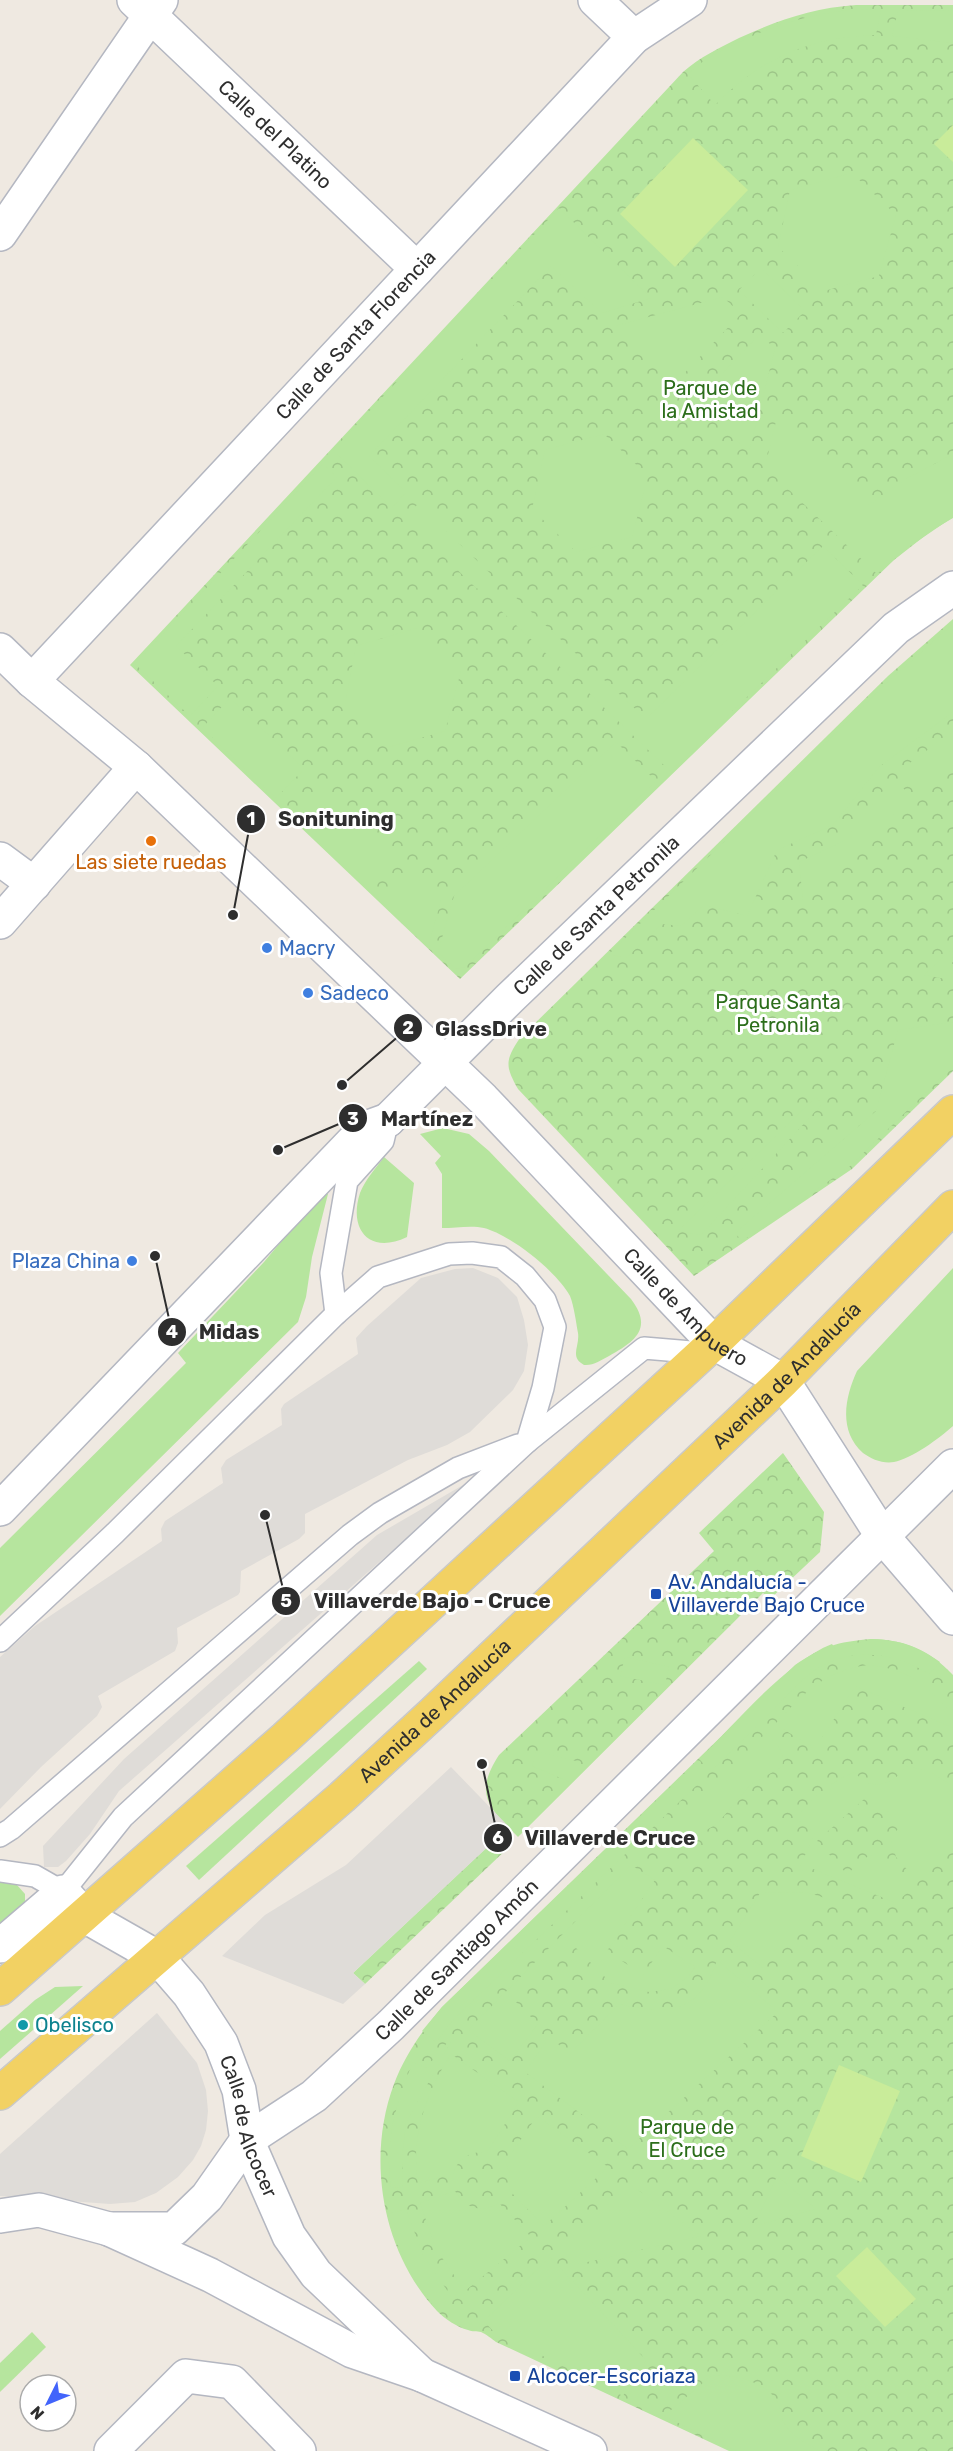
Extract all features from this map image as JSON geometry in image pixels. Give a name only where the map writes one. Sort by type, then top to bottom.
[{"type":"main road","points":[[0,1989],[285,1738],[708,1348],[953,1112]]},
{"type":"main road","name":"Avenida de Andalucía","points":[[0,2093],[342,1797],[426,1720],[783,1381],[953,1207]]},
{"type":"street","points":[[595,0],[634,37]]},
{"type":"street","name":"Calle de Santa Florencia","points":[[32,681],[634,37],[690,0]]},
{"type":"street","points":[[0,234],[149,5]]},
{"type":"street","name":"Calle del Platino","points":[[149,5],[417,269]]},
{"type":"street","name":"Calle de Santa Petronila","points":[[5,1495],[366,1128],[388,1120],[444,1062],[896,628],[953,588]]},
{"type":"street","name":"Calle de Ampuero","points":[[0,650],[32,681],[136,767],[483,1099],[708,1348],[783,1381],[883,1537],[953,1618]]},
{"type":"street","points":[[0,922],[136,767]]},
{"type":"street","points":[[0,859],[34,884]]},
{"type":"street","name":"Calle de Santiago Amón","points":[[247,2140],[314,2096],[391,2025],[953,1466]]},
{"type":"street","points":[[0,1947],[63,1892]]},
{"type":"street","name":"Calle de Alcocer","points":[[63,1892],[85,1916],[157,1956],[189,1994],[221,2043],[239,2090],[247,2140],[289,2236],[316,2274],[422,2375]]},
{"type":"street","points":[[109,2229],[174,2229],[207,2197],[247,2140]]},
{"type":"street","name":"Calle de Alcocer","points":[[0,2216],[39,2210],[109,2229],[210,2276],[352,2351],[422,2375],[590,2451]]},
{"type":"street","points":[[111,2451],[186,2376],[232,2382],[295,2447]]},
{"type":"lane","points":[[336,1314],[331,1273],[346,1180],[383,1141],[388,1120]]},
{"type":"lane","points":[[0,1641],[115,1533],[336,1314],[378,1277],[449,1254],[472,1253],[501,1257],[525,1276],[545,1300],[555,1327],[543,1388],[527,1442]]},
{"type":"lane","points":[[0,1971],[123,1817],[527,1442],[644,1348],[708,1348]]},
{"type":"lane","points":[[0,1836],[11,1829],[285,1590],[365,1524],[458,1467],[527,1442]]},
{"type":"lane","points":[[0,1871],[35,1876],[63,1892]]},
{"type":"green space","name":"Parque de la Amistad","points":[[856,5],[953,5],[953,518],[931,531],[894,560],[460,979],[130,665],[683,72],[717,49],[768,26],[810,12]]},
{"type":"green space","points":[[856,9],[881,10],[876,35],[830,40],[788,53],[750,75],[715,105],[688,74],[714,55],[776,26],[807,17]]},
{"type":"green space","points":[[953,10],[953,43],[892,36],[898,11]]},
{"type":"green space","points":[[953,125],[953,162],[934,144]]},
{"type":"green space","points":[[693,138],[748,190],[675,267],[620,214]]},
{"type":"green space","points":[[852,173],[896,215],[879,276],[824,291],[778,247],[790,190]]},
{"type":"green space","points":[[559,208],[651,298],[602,313],[551,266],[369,456],[406,492],[392,508],[333,450]]},
{"type":"green space","points":[[761,268],[805,311],[783,333],[739,290]]},
{"type":"green space","points":[[723,297],[741,314],[675,383],[615,326]]},
{"type":"green space","points":[[760,334],[775,349],[749,452],[695,402]]},
{"type":"green space","points":[[777,417],[869,505],[904,480],[953,454],[953,517],[909,547],[877,574],[765,467]]},
{"type":"green space","points":[[604,434],[648,476],[632,537],[576,552],[532,509],[545,450]]},
{"type":"green space","points":[[323,464],[337,477],[176,646],[218,686],[190,716],[135,664]]},
{"type":"green space","points":[[418,504],[491,574],[477,589],[404,518]]},
{"type":"green space","points":[[823,546],[863,585],[670,771],[586,690],[600,676],[646,719]]},
{"type":"green space","points":[[511,593],[587,664],[573,679],[497,607]]},
{"type":"green space","name":"Parque Santa Petronila","points":[[953,619],[953,1071],[852,1169],[694,1276],[518,1089],[509,1069],[509,1058],[520,1038],[888,676]]},
{"type":"green space","points":[[953,624],[953,712],[879,767],[833,825],[777,850],[747,916],[704,905],[681,926],[662,924],[626,958],[609,954],[892,678]]},
{"type":"green space","points":[[417,628],[461,671],[445,731],[389,747],[345,704],[356,646]]},
{"type":"green space","points":[[230,698],[304,769],[276,798],[202,728]]},
{"type":"green space","points":[[953,731],[953,755],[922,786],[903,768]]},
{"type":"green space","points":[[616,742],[656,781],[465,967],[456,969],[438,952],[454,896]]},
{"type":"green space","points":[[893,778],[912,797],[803,900],[799,862],[844,841]]},
{"type":"green space","points":[[324,788],[397,860],[370,888],[296,817]]},
{"type":"green space","points":[[409,871],[441,900],[429,944],[382,899]]},
{"type":"green space","points":[[953,948],[951,980],[924,975]]},
{"type":"green space","points":[[953,1022],[953,1066],[849,1167],[742,1241],[735,1233],[876,1111],[898,1030]]},
{"type":"green space","points":[[816,1097],[822,1104],[701,1235],[678,1231]]},
{"type":"green space","points":[[443,1128],[469,1134],[489,1151],[631,1299],[641,1318],[641,1326],[634,1339],[600,1361],[584,1365],[576,1355],[578,1333],[570,1296],[555,1276],[520,1246],[495,1232],[474,1227],[442,1228],[442,1174],[435,1163],[441,1156],[420,1134]]},
{"type":"green space","points":[[384,1157],[414,1183],[407,1237],[394,1242],[382,1243],[365,1236],[357,1218],[357,1206],[362,1188]]},
{"type":"green space","points":[[324,1190],[328,1194],[312,1257],[306,1297],[298,1322],[0,1616],[0,1548],[186,1363],[178,1353],[264,1262]]},
{"type":"green space","points":[[953,1268],[953,1426],[909,1457],[894,1462],[873,1459],[855,1444],[847,1424],[849,1392],[857,1371]]},
{"type":"green space","points":[[783,1453],[824,1512],[820,1552],[770,1599],[763,1593],[518,1837],[499,1818],[488,1800],[487,1781],[499,1755],[714,1551],[699,1533]]},
{"type":"green space","name":"Parque de El Cruce","points":[[871,1639],[895,1641],[916,1648],[935,1659],[953,1675],[953,2451],[729,2451],[496,2342],[483,2333],[460,2327],[437,2311],[418,2287],[403,2261],[384,2204],[381,2143],[386,2113],[403,2063],[421,2034],[442,2007],[795,1665],[831,1646]]},
{"type":"green space","points":[[871,1639],[907,1645],[940,1662],[929,1674],[899,1660],[883,1656],[851,1656],[835,1660],[806,1677],[711,1771],[699,1759],[762,1695],[797,1664],[832,1644],[836,1650]]},
{"type":"green space","points":[[625,1657],[669,1667],[665,1685],[620,1676]]},
{"type":"green space","points":[[419,1661],[427,1669],[199,1880],[186,1866]]},
{"type":"green space","points":[[868,1665],[895,1670],[916,1680],[953,1714],[953,1728],[855,1686],[815,1749],[775,1724],[806,1693],[827,1678],[839,1672]]},
{"type":"green space","points":[[766,1733],[777,1744],[781,1752],[782,1767],[751,1784],[717,1824],[676,1847],[660,1839]]},
{"type":"green space","points":[[536,1751],[580,1762],[570,1782],[532,1766]]},
{"type":"green space","points":[[906,1766],[929,1771],[953,1786],[953,1850],[918,1882],[896,1857],[890,1837],[901,1826],[871,1793],[817,1841],[847,1874],[868,1856],[873,1855],[909,1891],[896,1903],[813,1869],[798,1871],[815,1833],[796,1818],[816,1797],[837,1780],[855,1772],[868,1783],[882,1784],[895,1778]]},
{"type":"green space","points":[[687,1771],[699,1783],[454,2019],[436,2042],[422,2031],[442,2007]]},
{"type":"green space","points":[[500,1835],[510,1846],[365,1984],[353,1973]]},
{"type":"green space","points":[[631,1865],[655,1880],[607,1951],[643,1975],[663,1946],[695,1967],[689,1976],[671,1989],[649,1992],[611,1983],[572,1944],[515,2001],[538,2024],[510,2061],[468,2030]]},
{"type":"green space","points":[[0,1882],[17,1885],[25,1894],[25,1902],[0,1924]]},
{"type":"green space","points":[[806,1892],[831,1900],[763,1968],[730,1941],[760,1893]]},
{"type":"green space","points":[[717,1960],[778,2012],[628,2149],[525,2072],[550,2036],[569,2055],[619,2004],[667,2009],[691,2001],[710,1978]]},
{"type":"green space","points":[[83,1986],[0,2059],[0,2031],[35,2000],[55,1987]]},
{"type":"green space","points":[[457,2031],[406,2123],[402,2187],[391,2188],[390,2139],[401,2092],[413,2062],[426,2068]]},
{"type":"green space","points":[[451,2054],[519,2102],[487,2152],[470,2154],[461,2160],[453,2174],[418,2183],[416,2149],[422,2115],[442,2068]]},
{"type":"green space","points":[[839,2065],[900,2091],[861,2182],[801,2156]]},
{"type":"green space","points":[[537,2116],[608,2167],[544,2226],[509,2190],[510,2172],[505,2163]]},
{"type":"green space","points":[[777,2176],[816,2209],[754,2226]]},
{"type":"green space","points":[[630,2184],[701,2236],[579,2264],[562,2246]]},
{"type":"green space","points":[[455,2191],[464,2202],[474,2208],[486,2208],[499,2203],[531,2237],[465,2291],[436,2249],[420,2203]]},
{"type":"green space","points":[[406,2209],[423,2255],[451,2296],[442,2305],[434,2307],[426,2296],[406,2263],[396,2240],[387,2214]]},
{"type":"green space","points":[[867,2247],[916,2299],[885,2327],[836,2276]]},
{"type":"green space","points":[[550,2257],[646,2360],[623,2396],[493,2331],[484,2321]]},
{"type":"green space","points":[[32,2332],[46,2347],[0,2392],[0,2363]]},
{"type":"green space","points":[[711,2376],[745,2379],[768,2391],[778,2403],[786,2426],[802,2440],[820,2451],[736,2451],[664,2416]]},
{"type":"shaded area","points":[[473,1268],[498,1278],[517,1297],[528,1345],[524,1371],[513,1390],[470,1432],[447,1445],[408,1460],[305,1514],[305,1533],[299,1539],[241,1571],[238,1595],[177,1628],[178,1643],[175,1651],[98,1696],[102,1707],[97,1716],[41,1767],[0,1809],[0,1657],[35,1626],[162,1541],[161,1529],[165,1521],[223,1483],[221,1468],[226,1460],[282,1425],[281,1409],[284,1404],[358,1354],[356,1338],[421,1278],[455,1269]]},
{"type":"shaded area","points":[[475,1478],[119,1791],[90,1834],[66,1861],[58,1867],[44,1867],[43,1846],[124,1759],[377,1535]]},
{"type":"shaded area","points":[[451,1767],[509,1827],[353,1973],[365,1984],[343,2004],[222,1956],[265,1915],[346,1865]]},
{"type":"shaded area","points":[[157,2013],[197,2063],[206,2090],[208,2111],[206,2130],[193,2160],[178,2177],[156,2193],[135,2202],[110,2204],[0,2196],[0,2154]]},
{"type":"place","name":"Las siete ruedas","points":[[151,841]]},
{"type":"place","name":"Sonituning","points":[[233,915]]},
{"type":"place","name":"Macry","points":[[267,948]]},
{"type":"place","name":"Sadeco","points":[[308,993]]},
{"type":"place","name":"GlassDrive","points":[[342,1085]]},
{"type":"place","name":"Martínez","points":[[278,1150]]},
{"type":"place","name":"Midas","points":[[155,1256]]},
{"type":"place","name":"Plaza China","points":[[132,1261]]},
{"type":"place","name":"Villaverde Bajo - Cruce","points":[[265,1515]]},
{"type":"place","name":"Av. Andalucía - Villaverde Bajo Cruce","points":[[656,1594]]},
{"type":"place","name":"Villaverde Cruce","points":[[482,1764]]},
{"type":"place","name":"Obelisco","points":[[23,2025]]},
{"type":"place","name":"Alcocer-Escoriaza","points":[[515,2376]]}]
